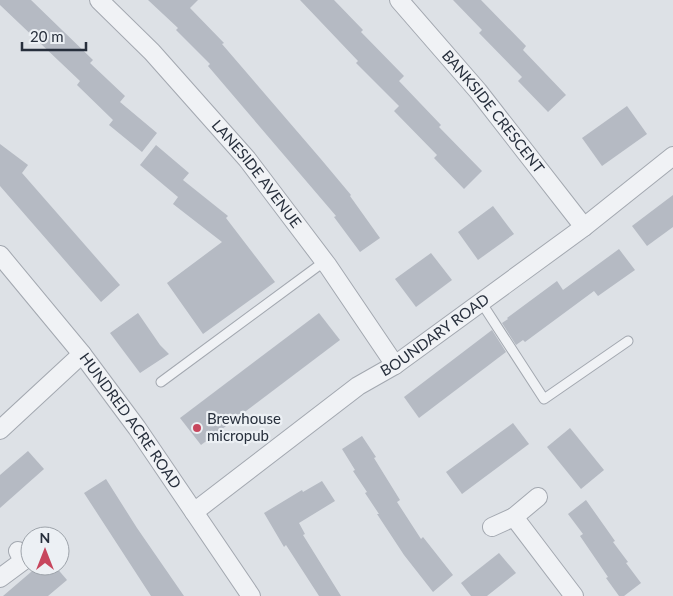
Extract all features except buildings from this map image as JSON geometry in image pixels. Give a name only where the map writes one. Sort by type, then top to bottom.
[{"type":"street","name":"LANESIDE AVENUE","points":[[99,0],[152,52],[247,159],[324,261],[395,365]]},
{"type":"street","name":"BANKSIDE CRESCENT","points":[[399,0],[478,91],[584,227]]},
{"type":"street","name":"BOUNDARY ROAD","points":[[194,512],[358,386],[395,365],[584,227],[673,156]]},
{"type":"street","name":"HUNDRED ACRE ROAD","points":[[0,255],[82,354],[137,428],[251,596]]},
{"type":"street","points":[[0,430],[82,354]]},
{"type":"street","points":[[492,527],[514,518],[538,497]]},
{"type":"street","points":[[514,518],[574,596]]},
{"type":"street","points":[[0,578],[23,561],[18,551]]},
{"type":"lane","points":[[161,382],[324,261]]},
{"type":"lane","points":[[481,302],[544,399],[628,341]]},
{"type":"place","name":"Brewhouse micropub","points":[[197,428]]}]
